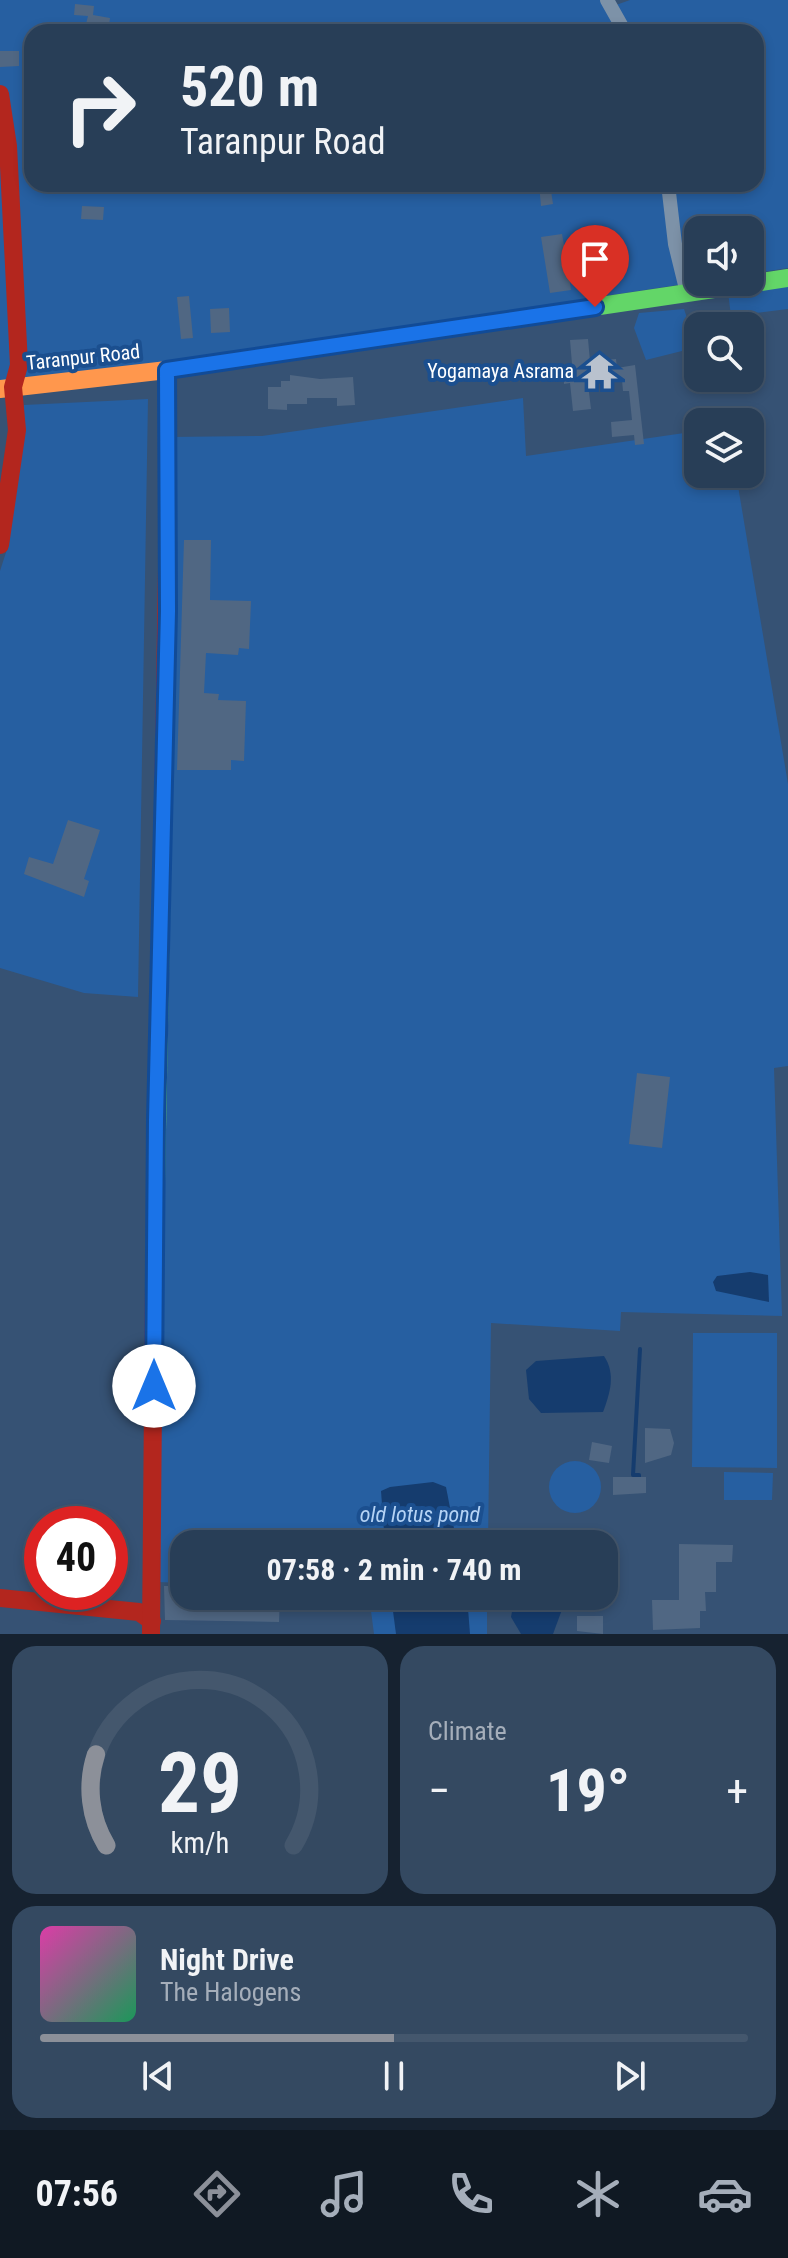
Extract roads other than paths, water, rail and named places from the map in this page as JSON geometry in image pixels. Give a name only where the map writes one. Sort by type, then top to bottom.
[{"type":"street","points":[[607,0],[620,24]]},
{"type":"street","points":[[0,94],[8,146],[19,365],[7,388],[17,430],[0,545]]},
{"type":"street","points":[[669,192],[675,244],[684,281]]},
{"type":"street","name":"Taranpur Road","points":[[764,282],[788,278]]},
{"type":"street","name":"Taranpur Road","points":[[7,388],[167,370],[684,293]]},
{"type":"street","points":[[151,1628],[156,1120],[168,579],[167,370]]},
{"type":"street","points":[[0,1598],[139,1612],[151,1628]]},
{"type":"water","points":[[750,1272],[768,1275],[769,1302],[716,1291],[713,1282],[717,1276]]},
{"type":"water","points":[[604,1356],[611,1377],[603,1412],[541,1413],[529,1399],[526,1370],[536,1361]]},
{"type":"water","name":"old lotus pond","points":[[433,1482],[446,1487],[454,1530],[384,1530],[381,1491],[390,1487]]},
{"type":"water","points":[[393,1610],[468,1610],[470,1634],[396,1634]]},
{"type":"water","points":[[512,1610],[562,1610],[553,1634],[521,1634],[511,1617]]},
{"type":"waterway","points":[[639,1481],[639,1475],[633,1475],[640,1349]]},
{"type":"place","name":"Yogamaya Asrama","points":[[600,371]]}]
